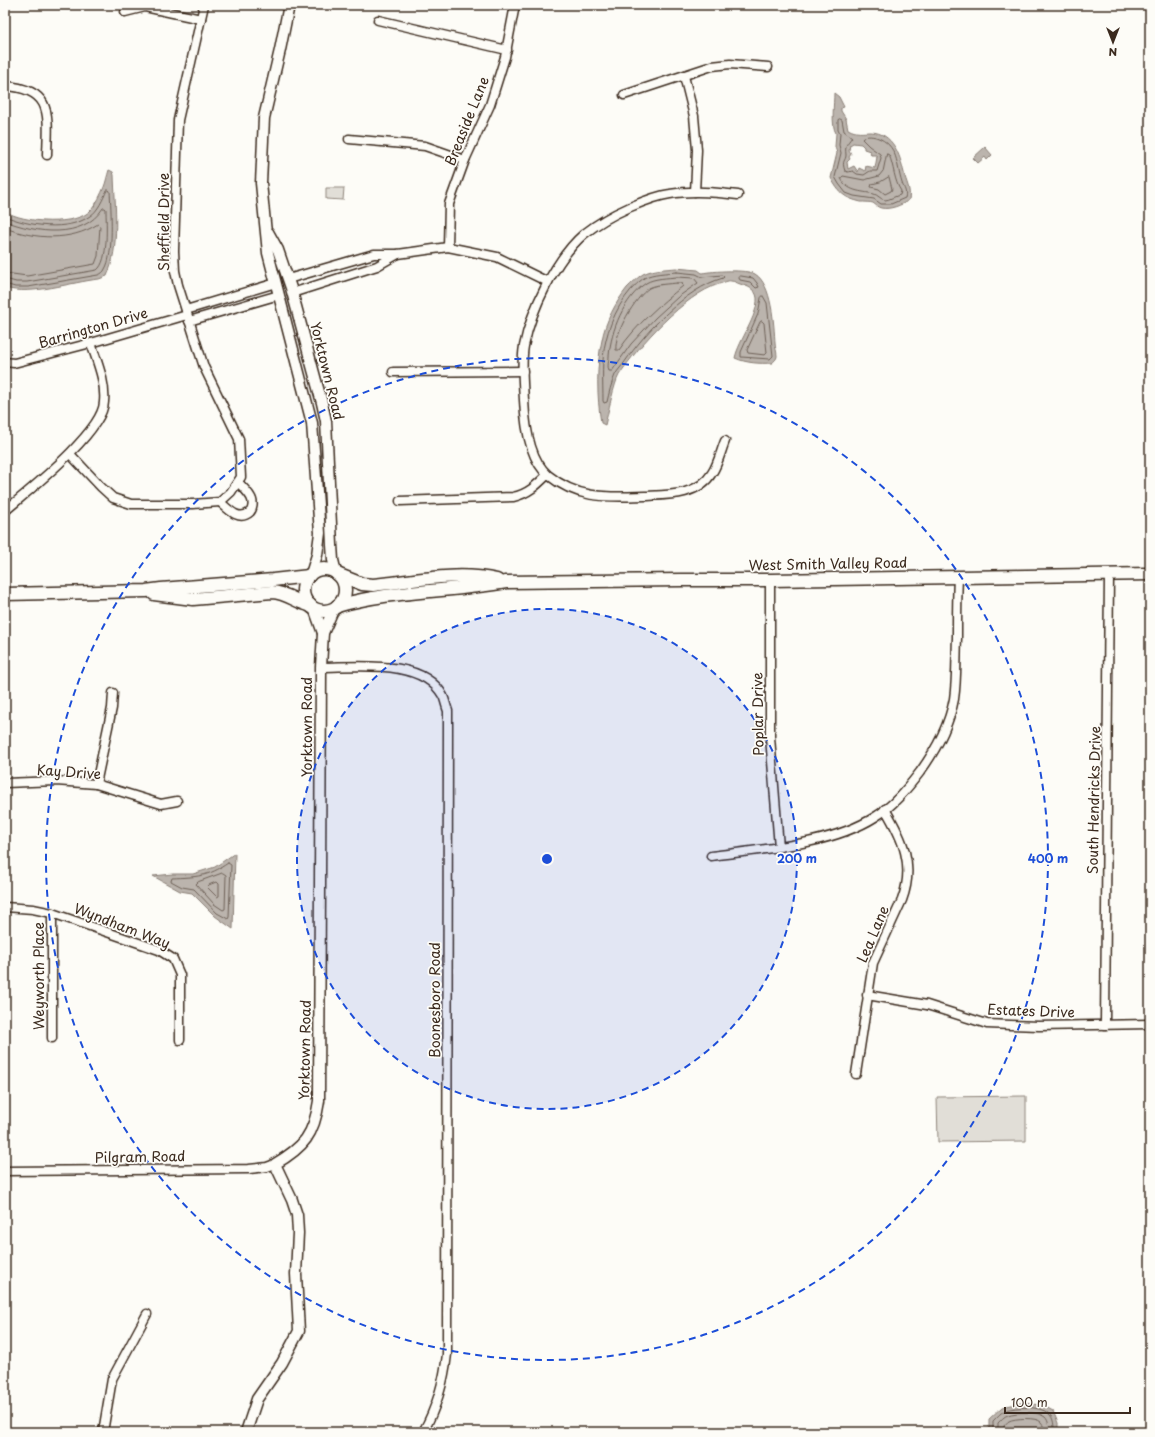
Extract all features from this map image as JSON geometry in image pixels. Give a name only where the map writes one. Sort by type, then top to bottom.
[{"type":"main road","points":[[146,591],[193,600],[272,592],[281,593],[312,607],[326,611],[336,607],[343,599],[345,591],[344,584],[337,574],[331,570],[323,569],[315,571],[305,582],[303,590],[305,599],[312,607]]},
{"type":"main road","name":"West Smith Valley Road","points":[[337,574],[362,584],[373,585],[446,577],[489,578],[506,582]]},
{"type":"main road","name":"West Smith Valley Road","points":[[336,607],[367,599],[506,582],[958,578],[1150,574]]},
{"type":"main road","points":[[5,594],[146,591],[273,580],[310,575]]},
{"type":"street","name":"Sheffield Drive","points":[[204,5],[178,120],[174,251],[176,277],[204,367],[239,439],[239,479]]},
{"type":"street","name":"Yorktown Road","points":[[288,5],[280,50],[264,118],[261,183],[267,230],[268,253],[312,423],[320,533],[317,555],[310,575]]},
{"type":"street","name":"Breaside Lane","points":[[448,246],[450,204],[465,160],[490,105],[507,50],[515,5]]},
{"type":"street","points":[[125,12],[145,7],[201,19]]},
{"type":"street","points":[[378,20],[507,50]]},
{"type":"street","points":[[624,95],[712,66],[724,64],[768,67]]},
{"type":"street","points":[[684,76],[694,116],[696,137],[697,150],[695,192]]},
{"type":"street","points":[[5,86],[24,88],[34,92],[44,104],[48,118],[47,155]]},
{"type":"street","points":[[349,138],[425,146],[465,160]]},
{"type":"street","points":[[725,441],[713,472],[709,478],[698,487],[683,493],[638,496],[590,495],[582,494],[566,488],[543,470],[532,450],[525,420],[523,371],[524,347],[531,317],[548,282],[561,261],[583,235],[607,218],[648,199],[670,194],[695,192],[738,195]]},
{"type":"street","name":"Yorktown Road","points":[[267,230],[278,250],[288,279],[326,421],[333,560],[337,574]]},
{"type":"street","points":[[288,279],[374,254],[398,254],[448,246],[497,257],[548,282]]},
{"type":"street","points":[[292,293],[377,266],[398,254]]},
{"type":"street","points":[[187,315],[276,283]]},
{"type":"street","points":[[187,315],[279,295]]},
{"type":"street","name":"Barrington Drive","points":[[5,362],[14,363],[91,344],[187,315]]},
{"type":"street","points":[[5,511],[70,454],[98,421],[104,404],[103,383],[91,344]]},
{"type":"street","points":[[393,372],[523,371]]},
{"type":"street","points":[[70,454],[113,498],[125,502],[139,505],[220,502],[238,515],[245,515],[251,511],[252,499],[239,479],[231,492],[220,502]]},
{"type":"street","points":[[400,501],[513,497],[530,491],[548,475]]},
{"type":"street","name":"South Hendricks Drive","points":[[1105,1025],[1109,575]]},
{"type":"street","points":[[711,856],[779,847],[849,831],[876,816],[908,788],[934,752],[944,732],[950,715],[955,685],[958,578]]},
{"type":"street","name":"Poplar Drive","points":[[770,580],[770,737],[779,847]]},
{"type":"street","name":"Yorktown Road","points":[[275,1164],[297,1150],[310,1134],[316,1120],[319,1101],[323,633],[312,607]]},
{"type":"street","name":"Yorktown Road","points":[[323,633],[336,607]]},
{"type":"street","name":"Boonesboro Road","points":[[322,667],[391,667],[410,670],[433,684],[443,696],[448,711],[447,1354],[446,1368],[440,1394],[434,1411],[423,1432]]},
{"type":"street","points":[[96,784],[112,708],[113,693]]},
{"type":"street","name":"Kay Drive","points":[[5,782],[96,784],[161,804],[177,801]]},
{"type":"street","name":"Lea Lane","points":[[856,1074],[873,964],[905,893],[908,876],[908,864],[904,846],[898,830],[885,809]]},
{"type":"street","name":"Wyndham Way","points":[[5,907],[33,909],[52,913],[159,950],[173,959],[180,975],[180,1040]]},
{"type":"street","name":"Weyworth Place","points":[[52,913],[52,1038]]},
{"type":"street","name":"Estates Drive","points":[[867,995],[927,1005],[987,1024],[1039,1026],[1150,1024]]},
{"type":"street","points":[[246,1432],[257,1399],[282,1363],[299,1331],[296,1274],[298,1233],[297,1215],[292,1200],[275,1164]]},
{"type":"street","name":"Pilgram Road","points":[[5,1172],[249,1169],[267,1167],[275,1164]]},
{"type":"street","points":[[103,1432],[112,1379],[147,1314]]},
{"type":"shaded area","points":[[326,188],[344,188],[343,200],[326,199]]},
{"type":"shaded area","points":[[1026,1096],[1026,1141],[938,1142],[937,1097]]},
{"type":"water","points":[[834,93],[839,97],[844,107],[841,108],[841,111],[846,119],[848,129],[857,132],[879,133],[890,141],[898,152],[909,192],[909,200],[903,204],[896,207],[881,208],[873,203],[850,199],[837,188],[831,178],[837,153],[835,147],[836,133],[834,130],[833,120]],"holes":[[[853,143],[861,144],[864,149],[870,151],[871,155],[876,155],[875,168],[866,166],[865,171],[859,168],[858,172],[854,166],[848,169],[847,162],[850,159],[849,157],[851,154],[849,150],[850,145]]]},
{"type":"water","points":[[985,147],[992,155],[987,160],[985,157],[978,163],[973,158]]},
{"type":"water","points":[[109,170],[113,172],[114,175],[116,226],[114,252],[107,276],[99,279],[52,288],[16,290],[5,288],[5,211],[13,215],[36,220],[63,221],[75,219],[85,215],[96,204],[105,185]]},
{"type":"water","points":[[676,268],[698,270],[702,273],[744,271],[751,272],[761,279],[769,295],[774,326],[777,354],[776,358],[772,363],[763,363],[748,362],[735,358],[755,312],[757,298],[755,292],[751,288],[733,281],[727,281],[719,284],[705,290],[677,310],[663,322],[638,350],[617,379],[605,425],[601,423],[598,392],[598,371],[603,333],[608,319],[627,288],[641,275],[655,270]]},
{"type":"water","points":[[235,853],[233,929],[215,916],[192,893],[180,891],[153,876],[193,874],[215,867]]},
{"type":"water","points":[[1021,1403],[1042,1405],[1053,1411],[1058,1423],[1058,1432],[989,1432],[989,1419],[1002,1407]]}]
